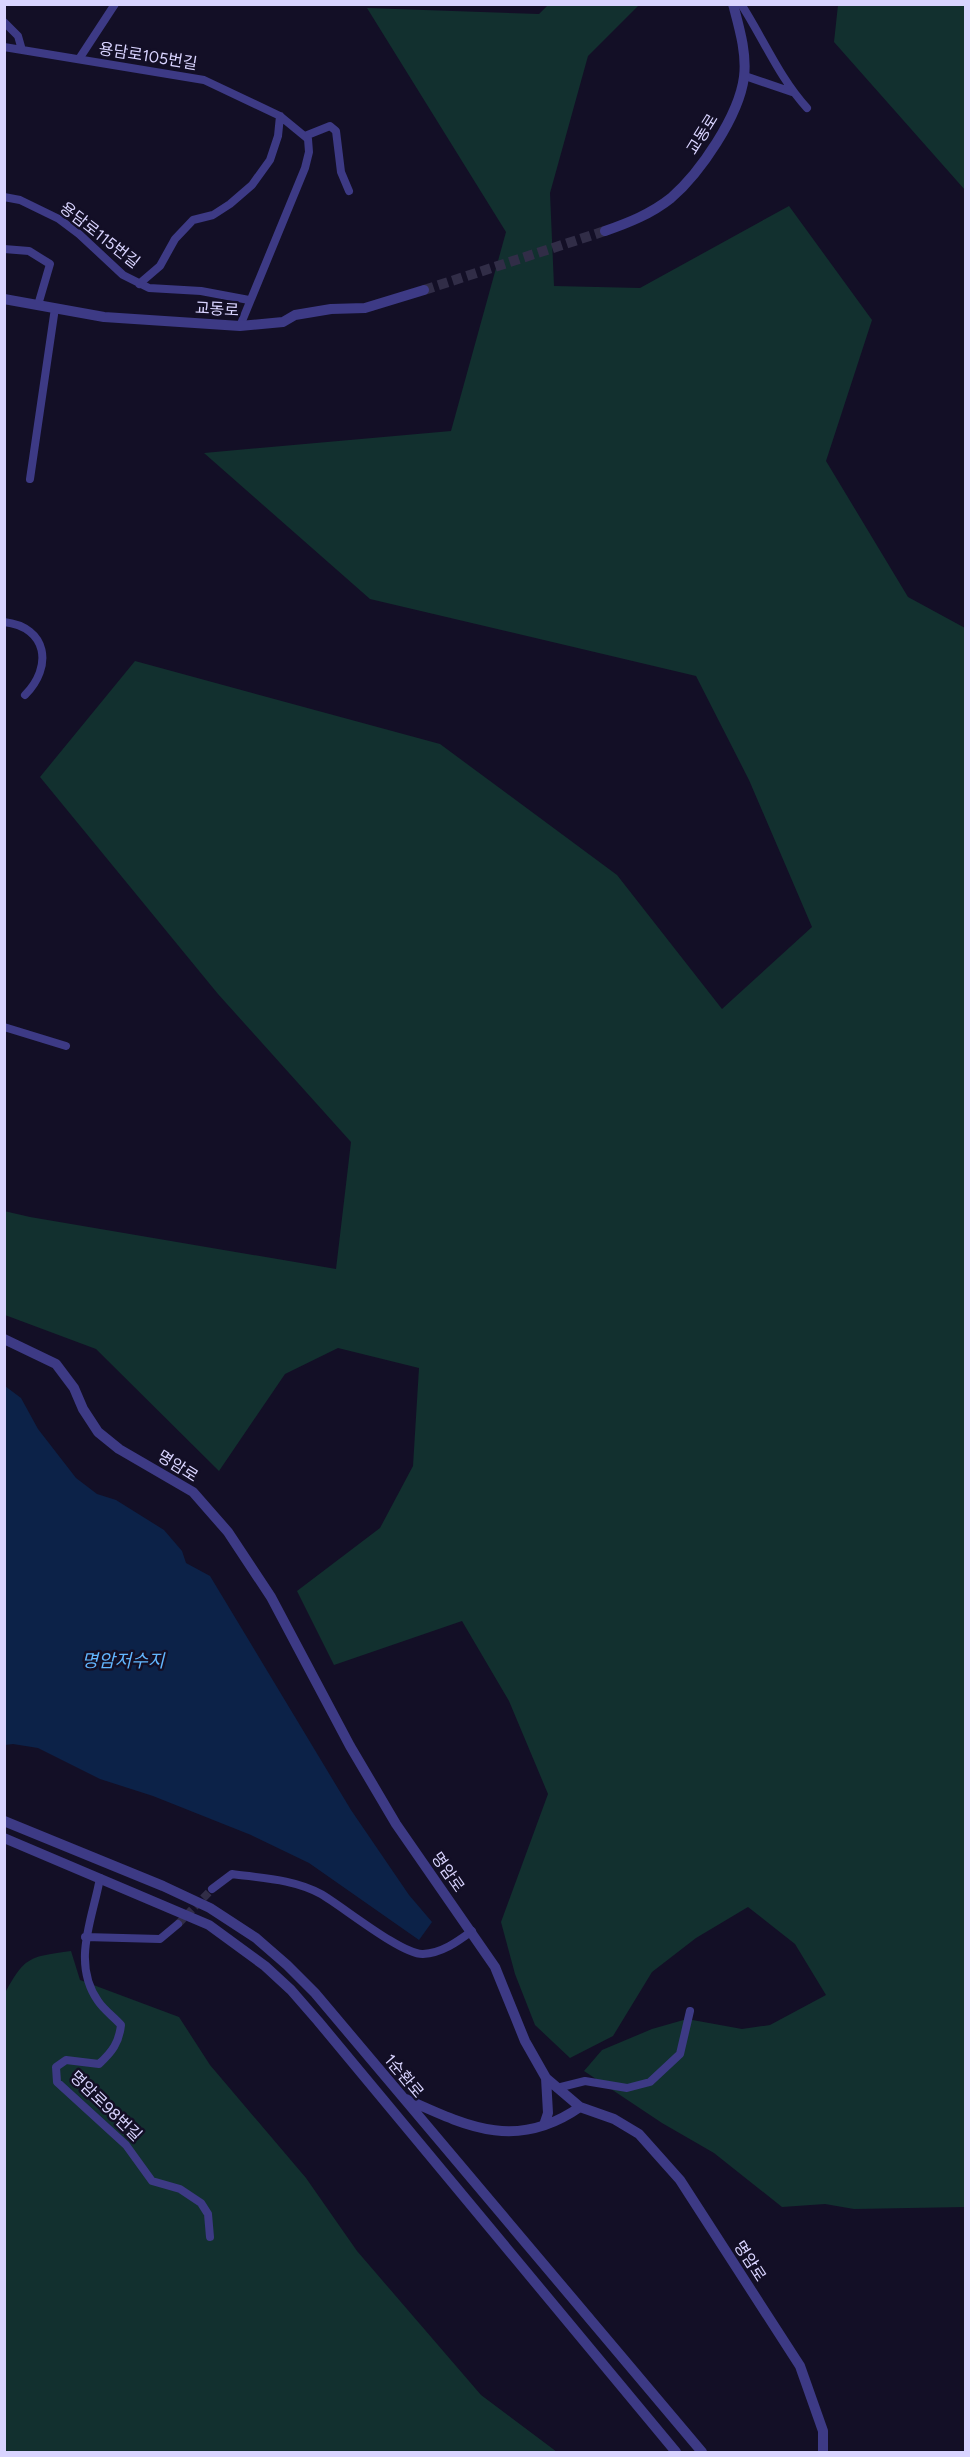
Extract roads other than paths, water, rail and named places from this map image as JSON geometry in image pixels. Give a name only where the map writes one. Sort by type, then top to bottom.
[{"type":"street","points":[[79,59],[115,4]]},
{"type":"street","name":"교동로","points":[[605,231],[635,221],[670,198],[702,164],[729,120],[741,94],[745,76],[743,46],[733,4]]},
{"type":"street","points":[[741,4],[760,33],[792,92],[807,108]]},
{"type":"street","points":[[4,22],[18,36],[22,50]]},
{"type":"street","name":"용담로105번길","points":[[4,47],[204,80],[280,116],[305,136]]},
{"type":"street","points":[[745,76],[792,92]]},
{"type":"street","points":[[139,284],[160,266],[175,239],[193,220],[213,215],[252,185],[270,160],[278,136],[280,116]]},
{"type":"street","points":[[240,326],[305,168],[309,152],[308,139],[305,136],[330,126],[336,131],[341,172],[350,191]]},
{"type":"street","name":"용담로115번길","points":[[4,197],[20,200],[59,219],[79,234],[123,275],[139,284],[149,288],[201,291],[249,300]]},
{"type":"street","points":[[4,249],[29,251],[50,264],[38,306]]},
{"type":"street","name":"교동로","points":[[4,299],[104,317],[240,326],[283,322],[295,315],[331,309],[364,308],[424,290]]},
{"type":"street","points":[[30,479],[55,308]]},
{"type":"street","points":[[4,622],[14,623],[34,635],[44,655],[40,675],[25,695]]},
{"type":"street","points":[[4,1027],[66,1046]]},
{"type":"street","name":"명암로","points":[[4,1339],[56,1364],[74,1388],[83,1409],[98,1432],[119,1449],[193,1492],[228,1532],[271,1597],[350,1746],[396,1824],[495,1967],[525,2042],[546,2078],[580,2107],[614,2119],[639,2134],[680,2180],[800,2366],[823,2432],[823,2452]]},
{"type":"street","name":"1순환로","points":[[4,1821],[210,1908],[256,1938],[287,1965],[315,1993],[702,2452]]},
{"type":"street","name":"1순환로","points":[[4,1838],[209,1925],[265,1966],[291,1990],[675,2452]]},
{"type":"street","points":[[212,1889],[232,1874],[285,1881],[320,1893],[396,1944],[421,1954],[444,1949],[457,1943],[472,1931]]},
{"type":"street","points":[[100,1878],[85,1937],[160,1939],[178,1924]]},
{"type":"street","name":"명암로98번길","points":[[85,1937],[84,1957],[90,1983],[99,2001],[121,2025],[120,2037],[115,2049],[99,2064],[66,2060],[56,2067],[57,2082],[126,2145],[152,2181],[180,2189],[201,2203],[208,2214],[210,2236]]},
{"type":"street","points":[[557,2088],[585,2082],[627,2088],[650,2082],[680,2054],[690,2011]]},
{"type":"street","points":[[544,2125],[548,2113],[546,2078]]},
{"type":"street","points":[[401,2096],[459,2123],[503,2132],[544,2125],[564,2118],[580,2107]]},
{"type":"water","name":"명암저수지","points":[[5,1386],[21,1398],[38,1429],[76,1478],[97,1494],[116,1500],[164,1530],[182,1551],[186,1563],[210,1576],[351,1810],[409,1895],[432,1922],[419,1940],[309,1863],[251,1835],[153,1796],[100,1779],[38,1748],[5,1745]]},
{"type":"tunnel","points":[[424,290],[605,231]]},
{"type":"tunnel","points":[[178,1924],[212,1889]]}]
